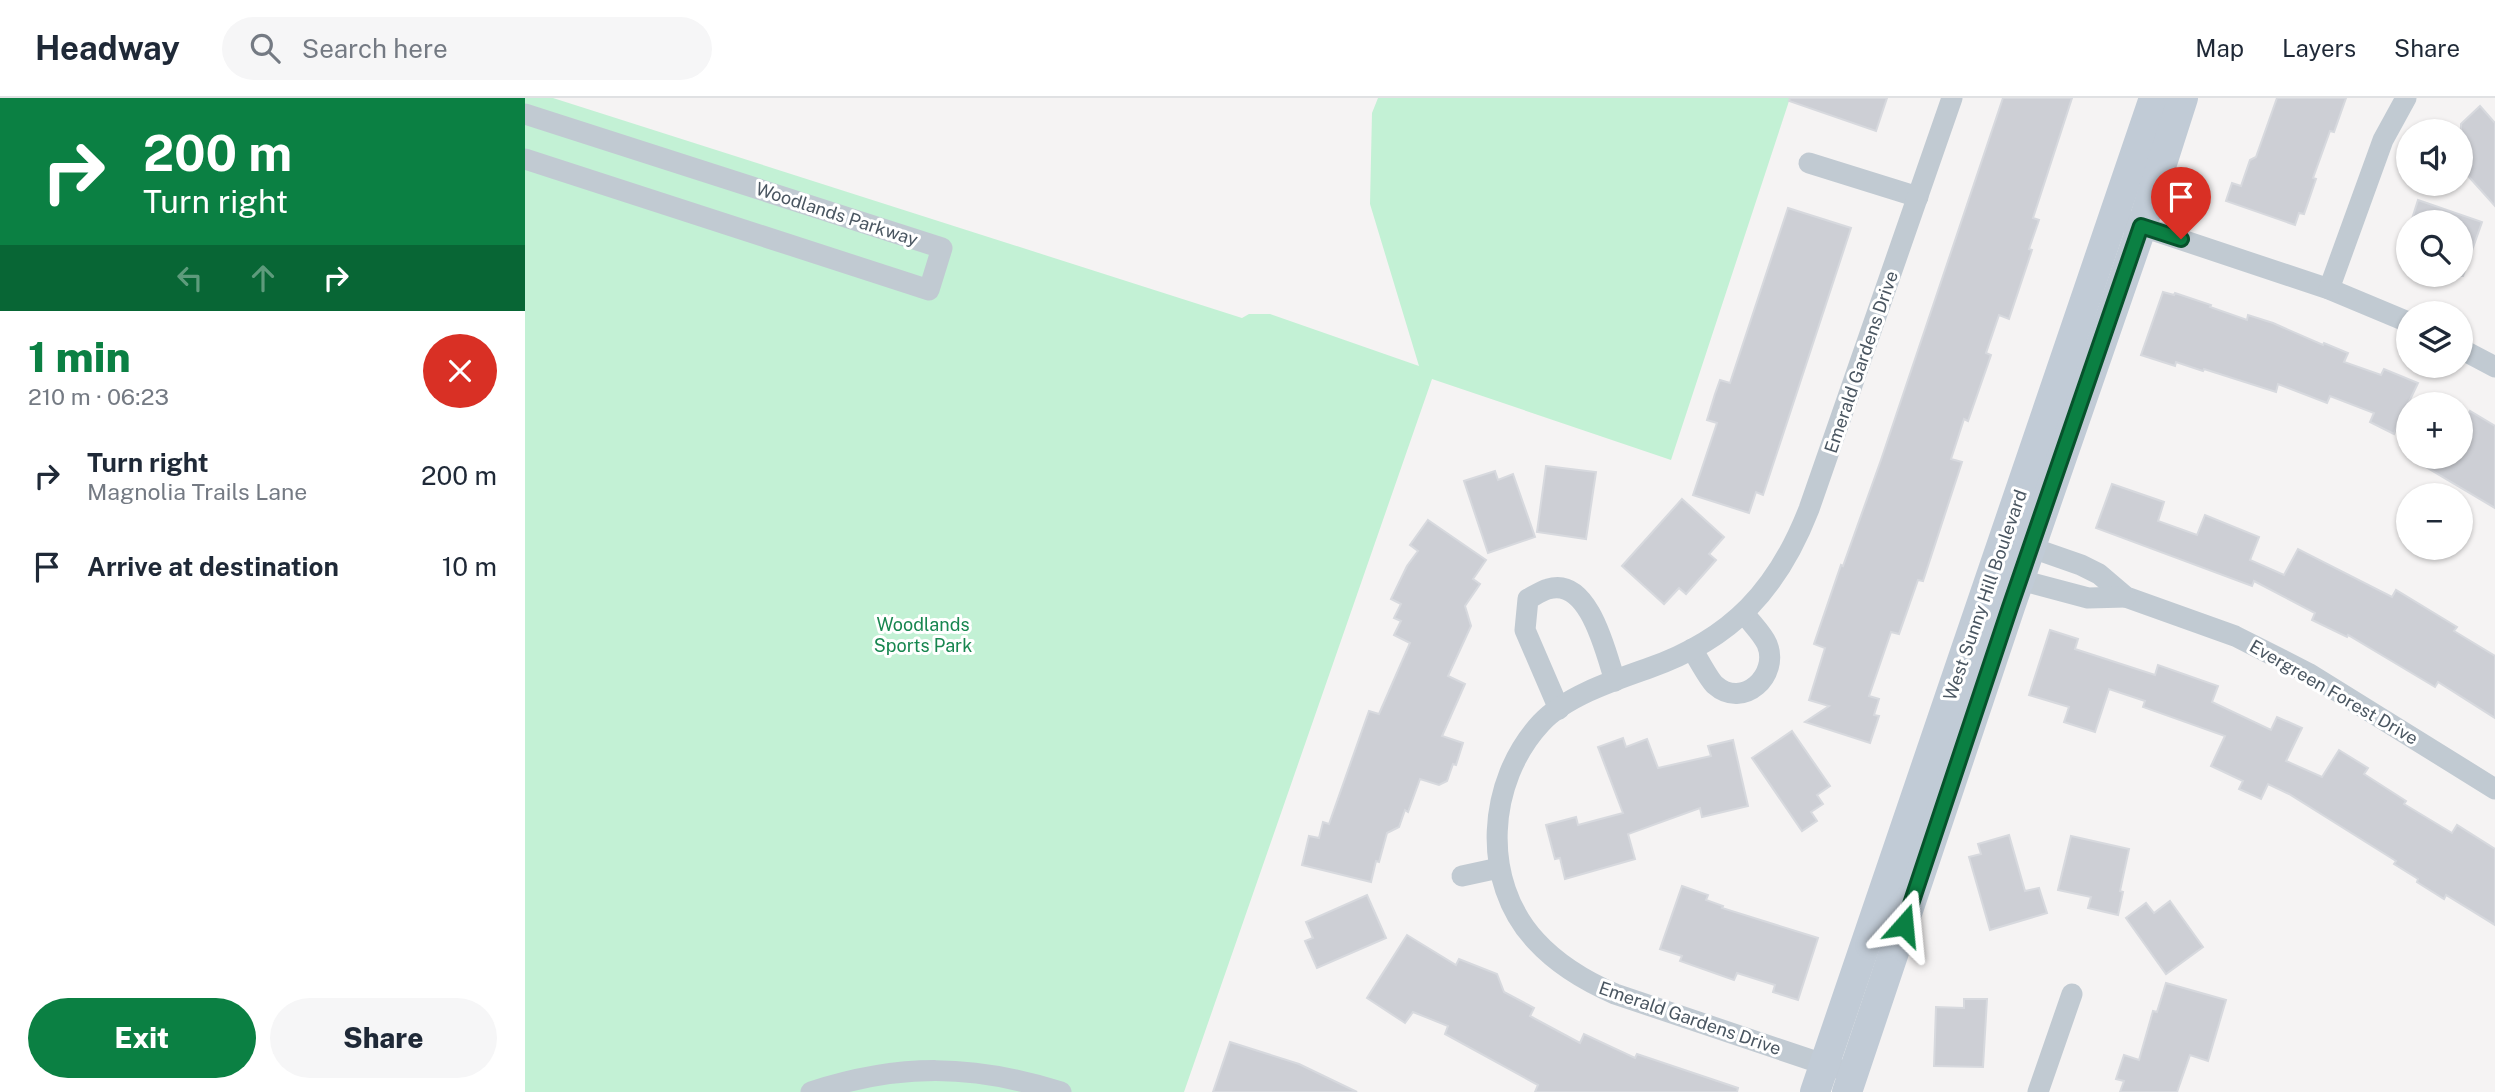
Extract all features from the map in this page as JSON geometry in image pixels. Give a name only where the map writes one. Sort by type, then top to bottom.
[{"type":"street","name":"Emerald Gardens Drive","points":[[1850,1084],[1824,1064],[1615,995],[1583,980],[1535,941],[1510,901],[1499,868],[1496,828],[1510,769],[1542,721],[1589,691],[1660,664],[1728,628],[1770,584],[1800,532],[1952,98]]},
{"type":"street","name":"West Sunny Hill Boulevard","points":[[1850,1084],[2018,543],[2113,217],[2154,98]]},
{"type":"street","name":"West Sunny Hill Boulevard","points":[[2018,543],[2141,226],[2183,98]]},
{"type":"street","points":[[2329,289],[2383,140],[2406,98]]},
{"type":"street","name":"Woodlands Parkway","points":[[525,114],[942,248],[929,290],[525,159]]},
{"type":"street","points":[[1809,163],[1918,197]]},
{"type":"street","points":[[2113,217],[2329,289],[2396,317]]},
{"type":"street","points":[[2473,355],[2495,367]]},
{"type":"street","name":"Evergreen Forest Drive","points":[[2018,543],[2081,565],[2099,575],[2126,597],[2235,636],[2308,673],[2495,789]]},
{"type":"street","name":"West Sunny Hill Boulevard","points":[[1815,1092],[2007,576]]},
{"type":"street","name":"Evergreen Forest Drive","points":[[2007,576],[2088,598],[2126,597]]},
{"type":"street","points":[[1559,709],[1525,630],[1528,599],[1549,588],[1567,589],[1585,604],[1595,621],[1615,681]]},
{"type":"street","points":[[1692,649],[1715,685],[1731,693],[1751,691],[1764,678],[1770,665],[1767,644],[1744,613]]},
{"type":"street","points":[[1462,876],[1499,868]]},
{"type":"street","points":[[2038,1092],[2072,994]]},
{"type":"street","points":[[811,1092],[879,1074],[919,1070],[970,1071],[1021,1080],[1061,1092]]},
{"type":"green space","name":"Woodlands Sports Park","points":[[525,98],[553,98],[1242,318],[1249,314],[1270,314],[1419,366],[1370,204],[1372,113],[1378,98],[1790,98],[1671,460],[1432,379],[1184,1092],[525,1092]]},
{"type":"building","points":[[1790,98],[1887,98],[1876,131],[1789,101]]},
{"type":"building","points":[[2003,98],[2072,98],[2033,218],[2039,220],[2029,249],[2032,250],[2009,319],[1999,315],[1986,353],[1991,355],[1968,421],[1964,419],[1951,459],[1962,462],[1923,581],[1918,580],[1899,634],[1891,632],[1869,696],[1879,699],[1874,715],[1879,716],[1870,743],[1805,722],[1829,706],[1809,700],[1825,648],[1814,644],[1881,460]]},
{"type":"building","points":[[2277,98],[2346,98],[2334,132],[2330,131],[2313,178],[2316,179],[2304,214],[2299,213],[2295,225],[2226,201],[2232,183],[2241,186],[2250,160],[2256,157]]},
{"type":"building","points":[[2480,106],[2495,123],[2495,206],[2473,181],[2473,119],[2466,119]]},
{"type":"building","points":[[2418,200],[2447,210],[2415,210]]},
{"type":"building","points":[[1788,208],[1851,228],[1763,495],[1756,492],[1749,513],[1693,495],[1717,423],[1707,420],[1715,394],[1720,380],[1730,383]]},
{"type":"building","points":[[2473,219],[2482,222],[2473,248]]},
{"type":"building","points":[[2163,292],[2175,293],[2247,320],[2248,315],[2273,323],[2323,345],[2324,343],[2348,353],[2344,362],[2381,375],[2384,369],[2396,374],[2396,378],[2406,378],[2418,383],[2414,392],[2396,392],[2394,434],[2370,422],[2374,413],[2330,396],[2327,403],[2278,384],[2276,392],[2204,369],[2203,371],[2176,362],[2175,366],[2141,355]]},
{"type":"building","points":[[2473,413],[2495,426],[2495,508],[2473,495],[2473,483],[2453,483],[2429,469],[2473,469]]},
{"type":"building","points":[[1546,466],[1596,472],[1586,539],[1537,532]]},
{"type":"building","points":[[1495,471],[1498,480],[1513,474],[1535,537],[1488,553],[1464,481]]},
{"type":"building","points":[[2112,484],[2164,502],[2158,521],[2197,535],[2205,515],[2259,537],[2250,560],[2284,575],[2298,549],[2392,597],[2396,590],[2457,627],[2454,631],[2495,656],[2495,718],[2438,682],[2435,687],[2348,635],[2347,637],[2312,620],[2315,613],[2254,581],[2252,586],[2096,528]]},
{"type":"building","points":[[1682,499],[1724,537],[1709,554],[1716,560],[1686,594],[1679,588],[1664,604],[1622,566]]},
{"type":"building","points":[[1428,520],[1486,560],[1473,579],[1480,584],[1465,606],[1471,626],[1448,676],[1465,684],[1442,736],[1463,743],[1456,765],[1453,764],[1447,781],[1439,785],[1420,779],[1408,812],[1405,810],[1399,827],[1387,833],[1371,882],[1302,865],[1309,836],[1319,838],[1323,822],[1329,824],[1369,711],[1379,714],[1410,643],[1394,635],[1401,621],[1394,618],[1401,604],[1391,599],[1407,566],[1418,551],[1410,545]]},
{"type":"building","points":[[2050,630],[2078,639],[2075,649],[2155,675],[2158,665],[2218,686],[2212,702],[2271,730],[2277,717],[2302,728],[2286,761],[2322,777],[2339,750],[2368,768],[2364,774],[2406,801],[2404,804],[2452,833],[2457,825],[2495,849],[2495,925],[2446,895],[2444,899],[2417,882],[2418,879],[2394,864],[2396,861],[2289,794],[2268,784],[2261,799],[2239,789],[2243,781],[2211,766],[2225,736],[2143,707],[2145,701],[2109,689],[2095,732],[2064,722],[2069,707],[2029,695]]},
{"type":"building","points":[[1792,731],[1830,786],[1817,795],[1823,804],[1811,812],[1817,821],[1802,831],[1752,758]]},
{"type":"building","points":[[1623,738],[1626,747],[1647,739],[1658,768],[1711,756],[1708,746],[1733,740],[1748,806],[1702,817],[1700,808],[1628,834],[1635,859],[1565,879],[1560,858],[1555,859],[1546,825],[1576,817],[1578,825],[1623,813],[1598,747]]},
{"type":"building","points":[[2009,835],[2025,891],[2039,888],[2047,913],[1990,930],[1969,857],[1981,854],[1978,844]]},
{"type":"building","points":[[2071,836],[2129,849],[2118,915],[2088,908],[2091,897],[2058,890]]},
{"type":"building","points":[[1682,886],[1708,895],[1706,900],[1723,906],[1722,908],[1818,938],[1798,1000],[1773,992],[1775,985],[1737,973],[1734,980],[1680,961],[1682,956],[1660,949]]},
{"type":"building","points":[[1367,895],[1386,938],[1317,968],[1305,941],[1313,938],[1306,922]]},
{"type":"building","points":[[2170,901],[2203,947],[2166,974],[2126,918],[2146,903],[2154,913]]},
{"type":"building","points":[[1407,935],[1456,965],[1459,959],[1497,974],[1504,992],[1534,1008],[1530,1016],[1580,1043],[1584,1034],[1635,1058],[1637,1054],[1738,1088],[1737,1092],[1535,1092],[1538,1085],[1445,1034],[1448,1026],[1413,1012],[1405,1023],[1367,998]]},
{"type":"building","points":[[2166,983],[2226,1000],[2208,1061],[2190,1055],[2177,1092],[2120,1092],[2124,1081],[2116,1079],[2124,1055],[2139,1060],[2153,1011],[2157,1012]]},
{"type":"building","points":[[1964,999],[1987,999],[1983,1067],[1934,1066],[1936,1007],[1964,1008]]},
{"type":"building","points":[[1230,1042],[1299,1064],[1357,1092],[1213,1092]]},
{"type":"route","points":[[1904,925],[2141,226],[2181,239]]}]
